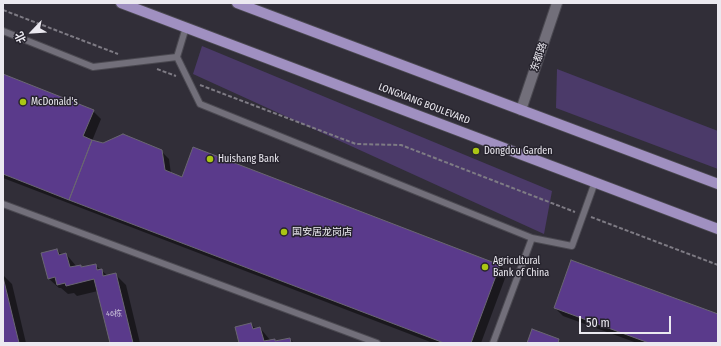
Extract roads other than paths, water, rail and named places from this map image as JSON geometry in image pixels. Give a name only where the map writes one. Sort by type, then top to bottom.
[{"type":"main road","name":"LONGXIANG BOULEVARD","points":[[121,3],[718,229]]},
{"type":"main road","points":[[237,3],[718,184]]},
{"type":"street","name":"东都路","points":[[521,110],[557,3]]},
{"type":"lane","points":[[186,28],[177,57],[200,104],[532,238],[572,246],[595,182]]},
{"type":"lane","points":[[3,31],[93,67],[177,57]]},
{"type":"lane","points":[[3,204],[377,343]]},
{"type":"lane","points":[[493,343],[532,238]]},
{"type":"place","name":"McDonald's","points":[[23,102]]},
{"type":"place","name":"Dongdou Garden","points":[[476,151]]},
{"type":"place","name":"Huishang Bank","points":[[210,159]]},
{"type":"place","name":"国安居龙岗店","points":[[284,232]]},
{"type":"place","name":"Agricultural Bank of China","points":[[485,267]]}]
